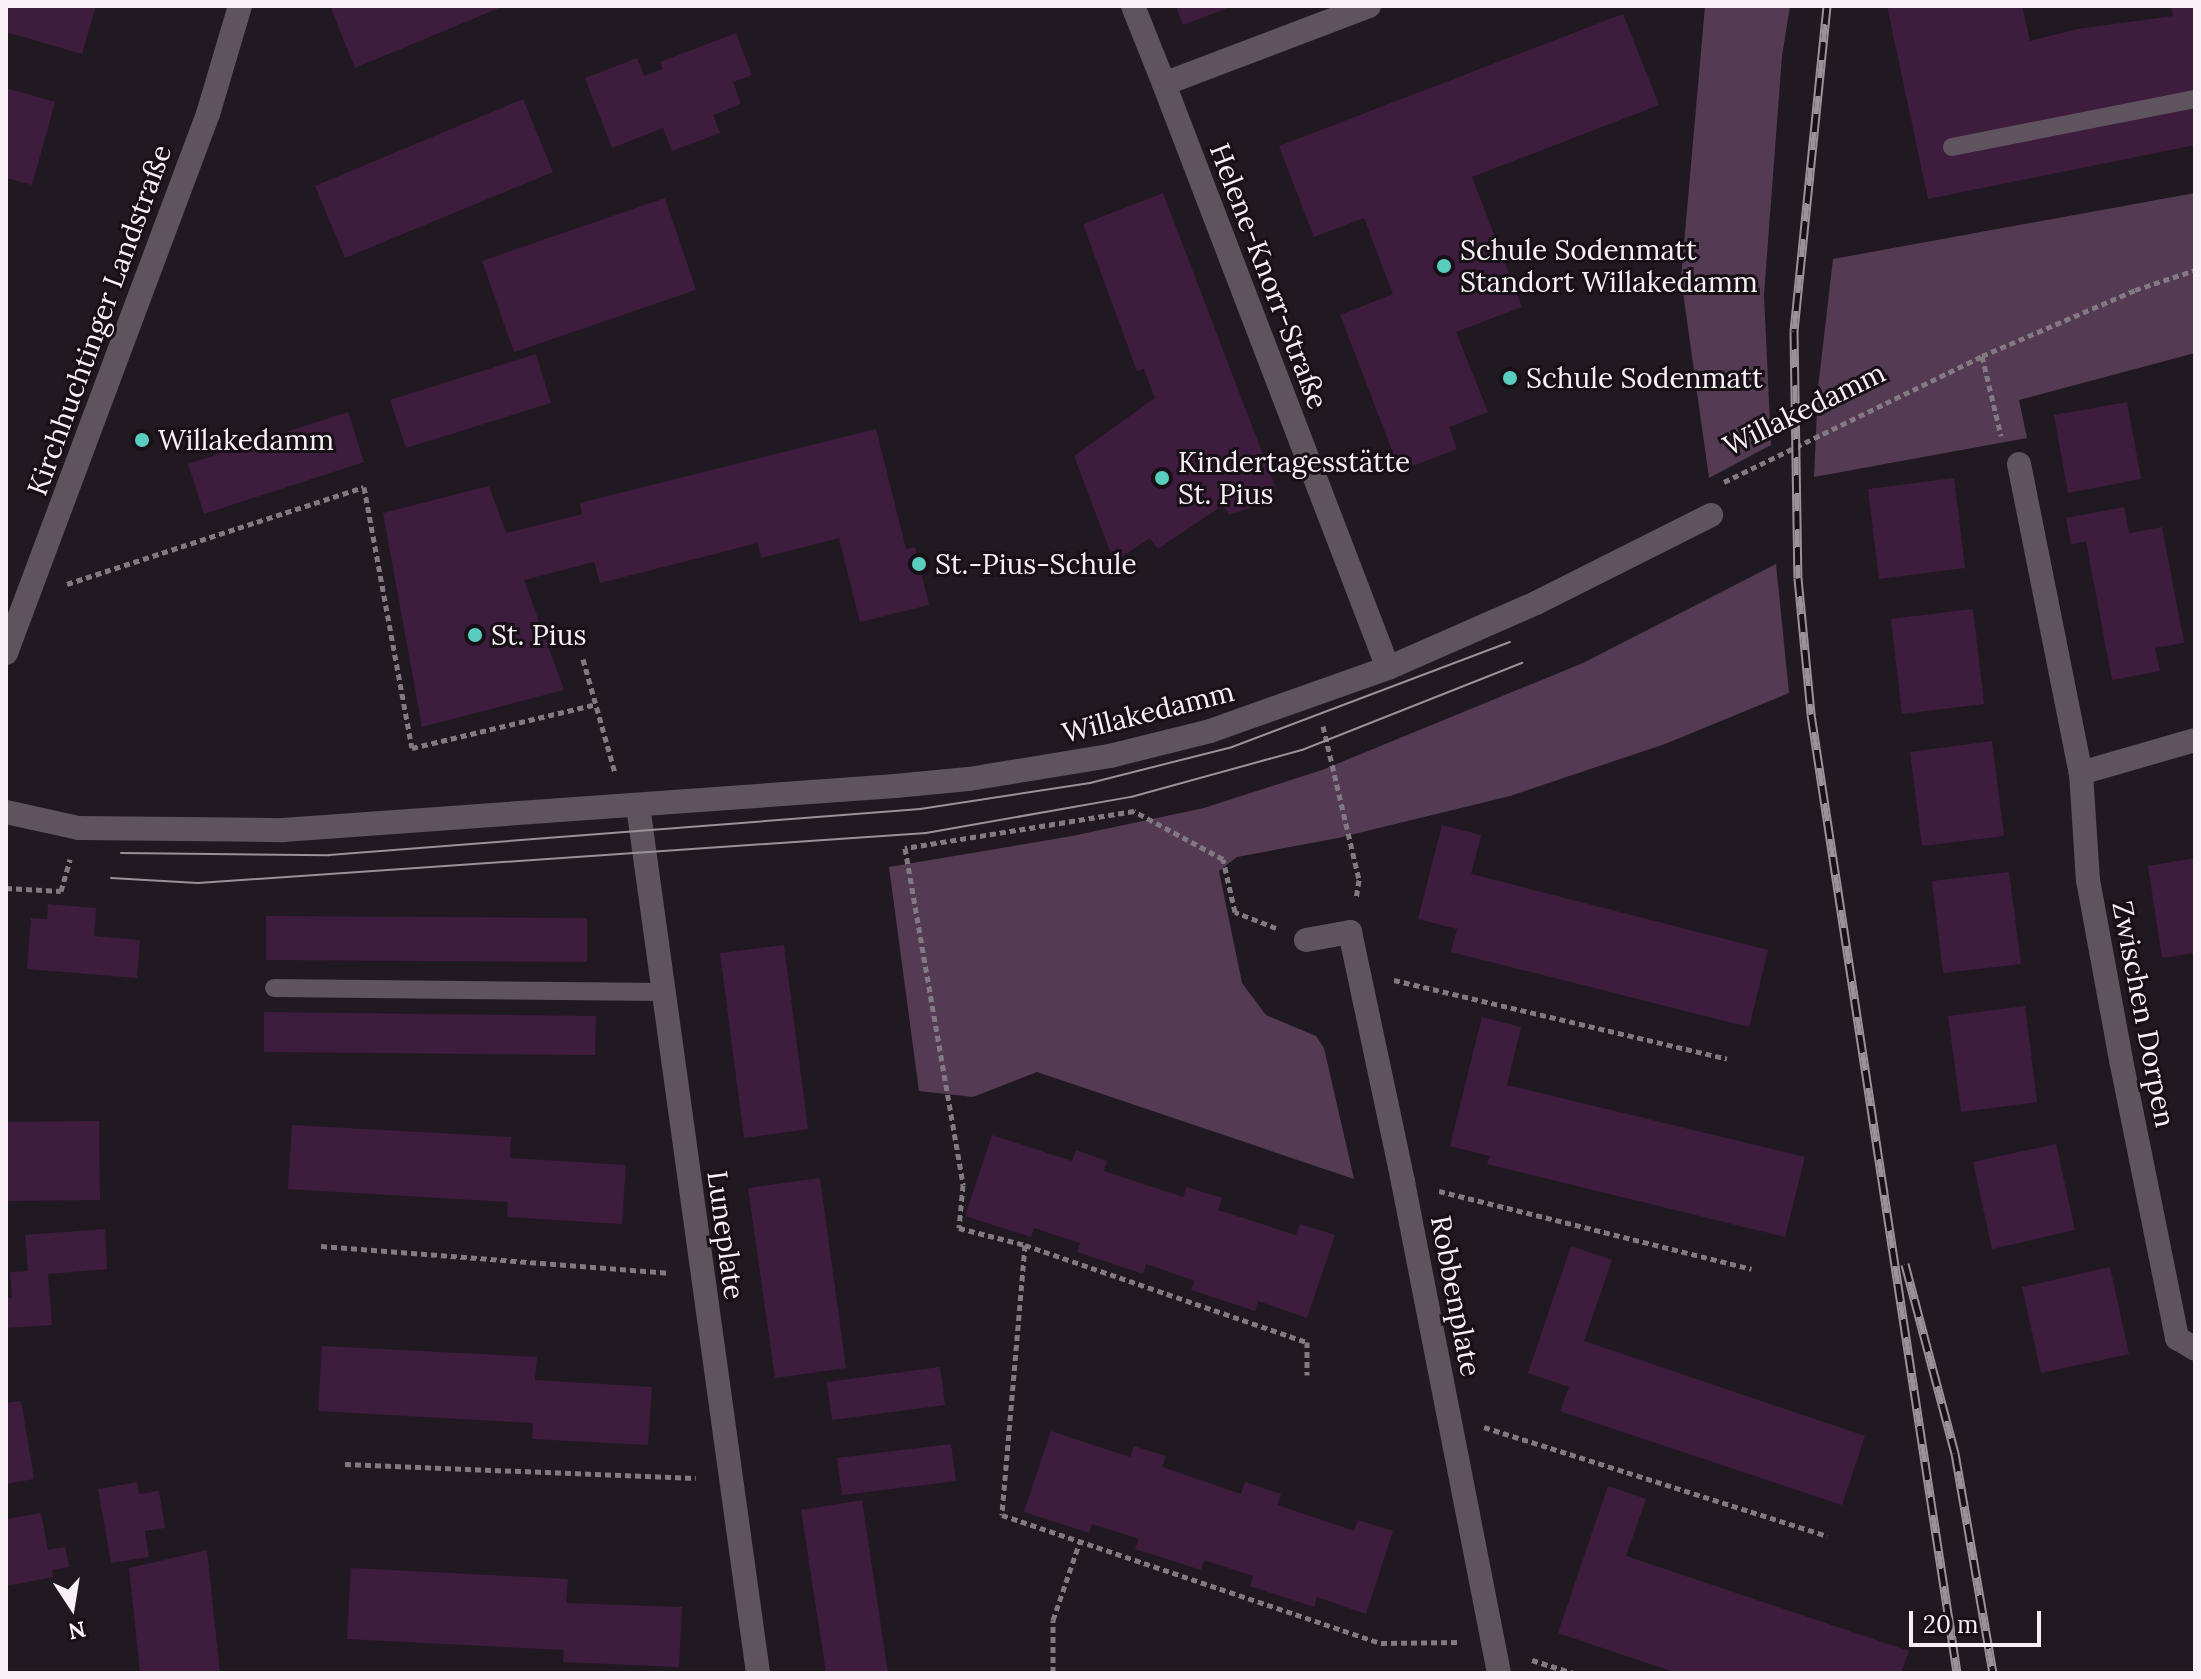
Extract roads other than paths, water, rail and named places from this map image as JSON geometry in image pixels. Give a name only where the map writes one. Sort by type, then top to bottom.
[{"type":"street","name":"Kirchhuchtinger Landstraße","points":[[6,653],[208,114],[240,6]]},
{"type":"street","name":"Helene-Knorr-Straße","points":[[1133,6],[1388,668]]},
{"type":"street","points":[[1164,84],[1369,6]]},
{"type":"street","name":"Zwischen Dorpen","points":[[2019,464],[2081,773],[2088,880],[2124,1075],[2177,1338],[2195,1349]]},
{"type":"street","name":"Willakedamm","points":[[6,812],[79,828],[283,830],[969,779],[1094,759],[1210,731],[1388,668],[1536,603],[1711,515]]},
{"type":"street","points":[[2081,773],[2195,740]]},
{"type":"street","name":"Luneplate","points":[[638,806],[758,1673]]},
{"type":"street","name":"Robbenplate","points":[[1306,940],[1350,932],[1497,1648],[1499,1673]]},
{"type":"lane","points":[[1952,147],[2195,99]]},
{"type":"lane","points":[[274,988],[664,992]]},
{"type":"tram line","points":[[121,853],[329,855],[920,809],[1090,783],[1232,747],[1510,642]]},
{"type":"tram line","points":[[111,878],[198,883],[926,833],[1131,797],[1302,750],[1522,663]]},
{"type":"railway","points":[[1827,6],[1794,331],[1798,578],[1811,714],[1957,1673]]},
{"type":"railway","points":[[1905,1264],[1955,1453],[1993,1673]]},
{"type":"place","name":"Schule Sodenmatt Standort Willakedamm","points":[[1444,266]]},
{"type":"place","name":"Schule Sodenmatt","points":[[1510,378]]},
{"type":"place","name":"Willakedamm","points":[[142,440]]},
{"type":"place","name":"Kindertagesstätte St. Pius","points":[[1162,478]]},
{"type":"place","name":"St.-Pius-Schule","points":[[919,564]]},
{"type":"place","name":"St. Pius","points":[[475,635]]}]
